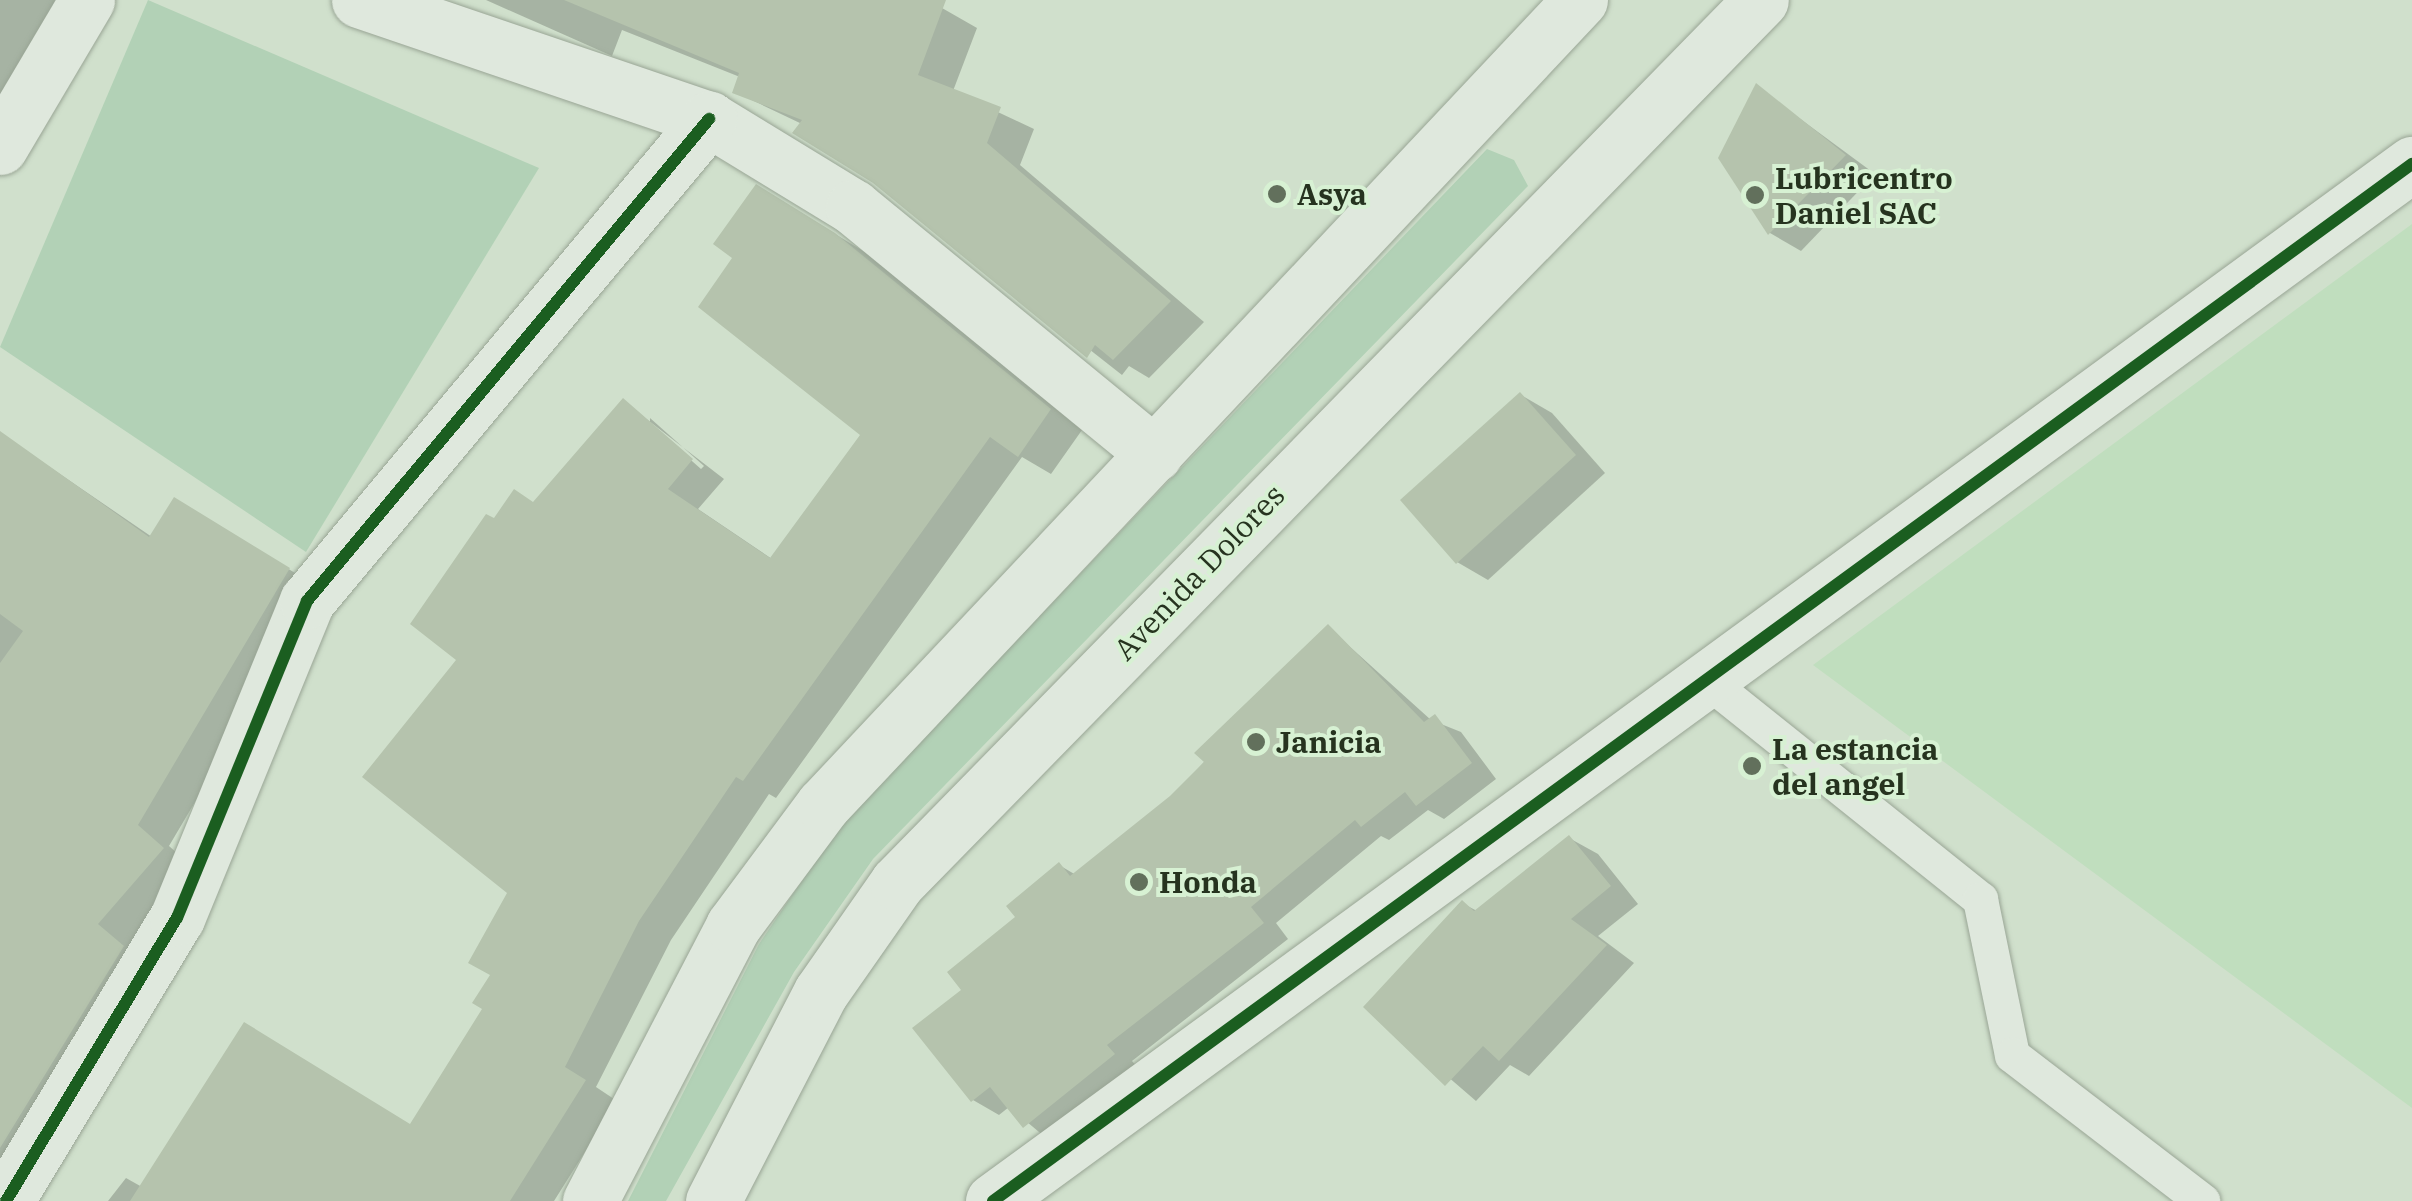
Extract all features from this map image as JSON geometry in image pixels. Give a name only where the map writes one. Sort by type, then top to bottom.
[{"type":"street","points":[[0,147],[88,0]]},
{"type":"street","points":[[359,0],[708,118],[853,207],[1156,454]]},
{"type":"street","points":[[590,1201],[733,926],[823,805],[1156,454],[1541,20],[1580,0]]},
{"type":"street","name":"Avenida Dolores","points":[[713,1201],[821,992],[897,883],[1762,0]]},
{"type":"street","points":[[6,1201],[177,918],[308,601],[708,118]]},
{"type":"street","points":[[993,1201],[2412,164]]},
{"type":"lane","points":[[1704,678],[1980,899],[2012,1055],[2202,1201]]},
{"type":"green space","points":[[148,0],[539,168],[306,552],[0,347]]},
{"type":"green space","points":[[1487,149],[1514,160],[1528,186],[873,859],[794,972],[666,1201],[628,1201],[759,944],[841,823]]},
{"type":"green space","points":[[2412,224],[2412,1108],[1813,665]]},
{"type":"building","points":[[564,0],[946,0],[918,75],[1001,107],[987,143],[1171,301],[1113,360],[1095,345],[1087,358],[873,183],[792,133],[802,120],[732,93],[739,73]]},
{"type":"building","points":[[1756,83],[1846,155],[1768,235],[1718,158]]},
{"type":"building","points":[[756,184],[835,233],[1051,409],[1018,457],[990,437],[743,781],[736,777],[639,921],[565,1067],[586,1080],[510,1201],[130,1201],[244,1022],[410,1124],[482,1009],[472,1003],[490,975],[468,963],[507,893],[362,777],[456,660],[410,624],[486,514],[494,518],[514,489],[533,502],[623,398],[693,459],[668,489],[770,558],[860,435],[698,307],[732,258],[713,244]]},
{"type":"building","points":[[1520,392],[1576,455],[1456,564],[1400,500]]},
{"type":"building","points":[[0,431],[149,537],[174,497],[290,568],[138,825],[164,848],[98,924],[124,946],[0,1148],[0,663],[23,631],[0,614]]},
{"type":"building","points":[[1328,624],[1424,722],[1435,714],[1472,763],[1416,806],[1405,792],[1361,827],[1355,820],[1251,907],[1264,923],[1107,1045],[1115,1054],[1023,1128],[990,1087],[971,1102],[912,1028],[961,990],[947,972],[1015,917],[1006,906],[1059,862],[1070,876],[1170,796],[1204,762],[1194,753]]},
{"type":"building","points":[[1569,835],[1611,886],[1571,919],[1607,945],[1499,1061],[1483,1046],[1445,1086],[1363,1007],[1462,900],[1474,911]]},
{"type":"cycle path","points":[[6,1201],[177,918],[307,601],[709,119]]},
{"type":"cycle path","points":[[993,1201],[2412,164]]},
{"type":"place","name":"Asya","points":[[1277,194]]},
{"type":"place","name":"Lubricentro Daniel SAC","points":[[1755,195]]},
{"type":"place","name":"Janicia","points":[[1256,742]]},
{"type":"place","name":"La estancia del angel","points":[[1752,766]]},
{"type":"place","name":"Honda","points":[[1139,882]]}]
